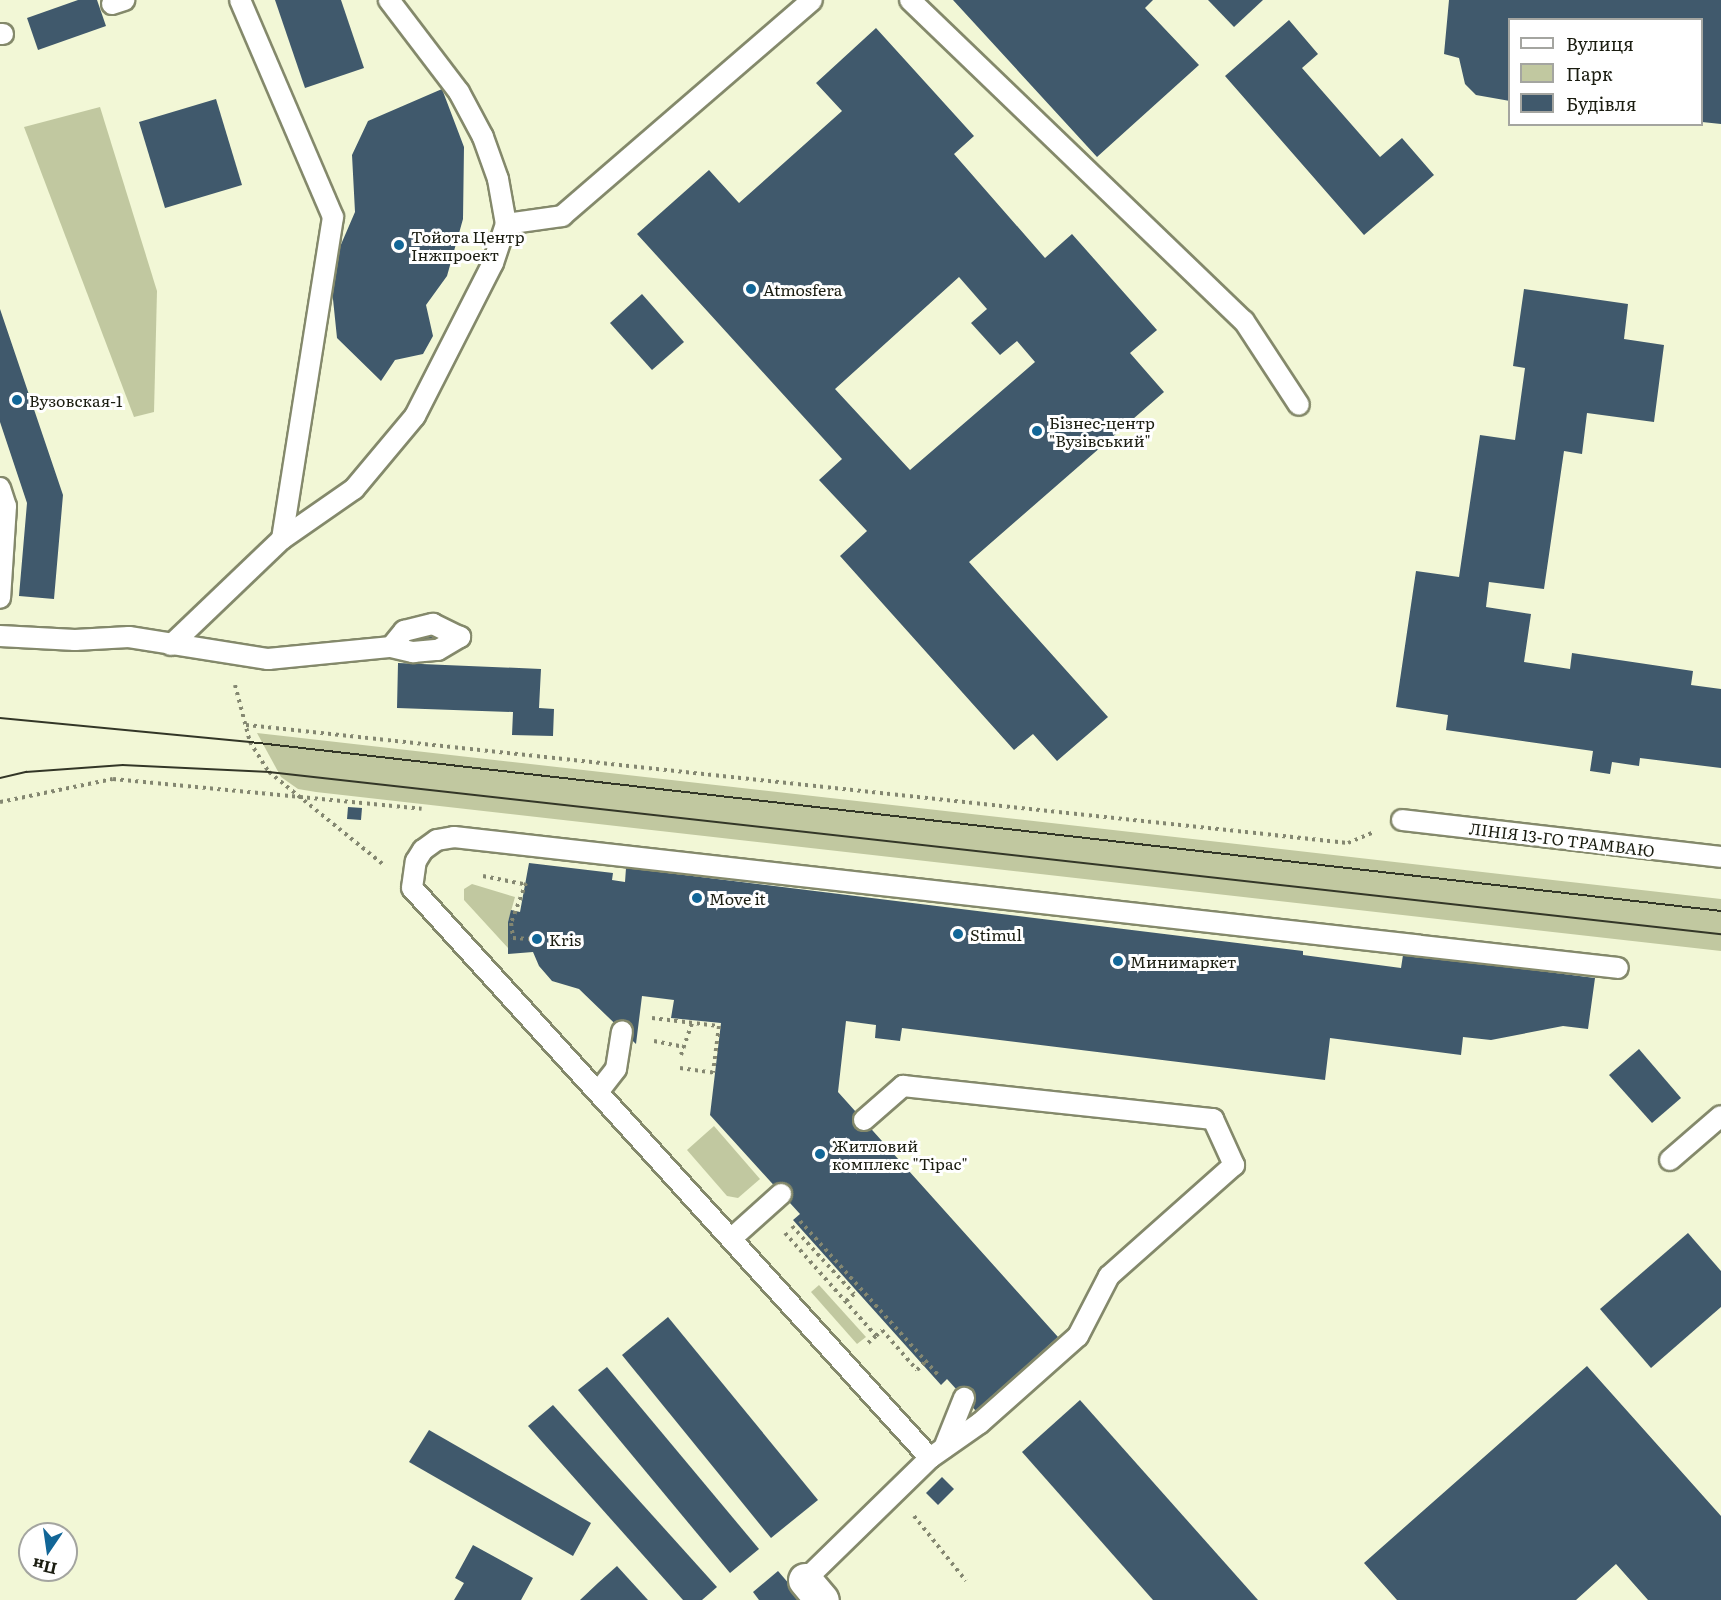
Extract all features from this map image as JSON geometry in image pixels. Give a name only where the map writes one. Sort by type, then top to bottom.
[{"type":"lane","points":[[240,0],[333,218],[282,539]]},
{"type":"lane","points":[[171,645],[282,539],[354,489],[415,416],[493,263],[506,224],[498,179],[478,128],[459,92],[388,0]]},
{"type":"lane","points":[[506,224],[562,216],[812,0]]},
{"type":"lane","points":[[910,0],[919,4],[1244,321],[1299,405]]},
{"type":"lane","points":[[0,488],[6,506],[0,598]]},
{"type":"lane","points":[[0,636],[75,640],[129,637],[268,659],[391,647]]},
{"type":"lane","name":"ЛІНІЯ 13-ГО ТРАМВАЮ","points":[[1402,820],[1721,857]]},
{"type":"lane","points":[[937,1453],[732,1238],[412,888],[416,861],[423,850],[437,840],[454,837],[1618,968]]},
{"type":"lane","points":[[598,1092],[616,1069],[622,1031]]},
{"type":"lane","points":[[813,1590],[895,1492],[937,1453],[980,1423],[1078,1336],[1109,1276],[1234,1165],[1213,1119],[903,1086],[864,1120]]},
{"type":"lane","points":[[1670,1160],[1721,1116]]},
{"type":"lane","points":[[732,1238],[781,1194]]},
{"type":"lane","points":[[937,1453],[964,1398]]},
{"type":"path","points":[[227,654],[246,725],[268,772],[412,888]]},
{"type":"path","points":[[246,725],[1348,843],[1402,820]]},
{"type":"path","points":[[0,802],[112,779],[298,796]]},
{"type":"path","points":[[526,883],[511,923],[513,938],[531,939]]},
{"type":"path","points":[[651,1018],[719,1026],[714,1073],[680,1068]]},
{"type":"path","points":[[681,1055],[692,1023]]},
{"type":"path","points":[[653,1047],[655,1040],[684,1047]]},
{"type":"path","points":[[798,1218],[943,1380]]},
{"type":"path","points":[[818,1272],[784,1234],[793,1226],[854,1294],[845,1302]]},
{"type":"path","points":[[823,1260],[830,1254]]},
{"type":"path","points":[[876,1336],[882,1330],[917,1370],[926,1362]]},
{"type":"path","points":[[895,1492],[966,1581]]},
{"type":"green space","points":[[100,107],[157,291],[154,412],[134,417],[24,127]]},
{"type":"green space","points":[[257,733],[1721,899],[1721,951],[316,792],[298,789],[281,777]]},
{"type":"green space","points":[[472,884],[515,897],[508,922],[508,948],[464,900],[464,889]]},
{"type":"green space","points":[[714,1126],[760,1179],[738,1198],[727,1196],[687,1150]]},
{"type":"green space","points":[[819,1285],[866,1337],[857,1344],[811,1292]]},
{"type":"building","points":[[78,0],[97,0],[106,26],[38,50],[27,18]]},
{"type":"building","points":[[275,0],[341,0],[364,68],[305,88]]},
{"type":"building","points":[[953,0],[1153,0],[1145,8],[1199,65],[1097,157]]},
{"type":"building","points":[[1208,0],[1263,0],[1234,27]]},
{"type":"building","points":[[1449,0],[1721,0],[1721,124],[1703,122],[1703,18],[1508,18],[1508,101],[1476,95],[1465,84],[1459,58],[1444,54]]},
{"type":"building","points":[[1289,20],[1318,54],[1302,68],[1380,157],[1402,138],[1434,175],[1364,235],[1225,76]]},
{"type":"building","points":[[876,28],[974,136],[954,154],[1045,258],[1072,234],[1157,330],[1130,353],[1164,392],[969,562],[1108,717],[1057,761],[1033,734],[1014,750],[840,556],[867,531],[819,480],[842,459],[637,234],[709,170],[739,203],[842,111],[816,83]],"holes":[[[959,277],[987,309],[971,323],[1000,355],[1017,341],[1035,362],[910,470],[835,389]]]},
{"type":"building","name":"Тойота Центр Інжпроект","points":[[442,89],[464,147],[463,219],[447,276],[426,305],[433,336],[423,354],[395,360],[381,381],[337,338],[330,270],[355,212],[352,155],[368,121]]},
{"type":"building","points":[[216,99],[242,185],[165,208],[139,122]]},
{"type":"building","points":[[1524,289],[1628,304],[1624,339],[1664,345],[1654,422],[1587,413],[1582,454],[1564,451],[1544,589],[1489,582],[1486,607],[1531,614],[1524,662],[1570,669],[1572,653],[1693,671],[1691,685],[1721,689],[1721,768],[1640,758],[1639,766],[1612,762],[1610,774],[1590,771],[1593,751],[1446,730],[1448,715],[1396,707],[1416,571],[1459,577],[1480,435],[1515,440],[1525,368],[1513,366]]},
{"type":"building","points":[[642,294],[684,342],[652,370],[610,323]]},
{"type":"building","name":"Вузовская-1","points":[[0,309],[63,495],[54,599],[19,596],[27,503],[0,422]]},
{"type":"building","points":[[431,628],[434,644],[415,648],[410,633]]},
{"type":"building","points":[[398,663],[541,669],[539,708],[554,709],[553,736],[512,735],[513,712],[397,708]]},
{"type":"building","points":[[348,807],[362,808],[361,820],[347,819]]},
{"type":"building","name":"Житловий комплекс \"Тірас\"","points":[[529,863],[613,873],[612,880],[625,882],[626,868],[1303,951],[1303,955],[1401,968],[1403,955],[1420,958],[1438,954],[1503,961],[1524,969],[1595,978],[1588,1029],[1563,1026],[1491,1040],[1463,1037],[1461,1055],[1330,1038],[1325,1080],[902,1028],[900,1041],[875,1038],[876,1025],[846,1021],[838,1092],[1058,1337],[976,1411],[947,1379],[941,1385],[793,1220],[800,1214],[710,1115],[721,1023],[671,1018],[674,1000],[642,996],[636,1044],[579,989],[552,981],[539,966],[533,952],[508,954],[508,922],[511,910],[520,912]]},
{"type":"building","points":[[1639,1049],[1681,1098],[1652,1123],[1609,1075]]},
{"type":"building","points":[[1688,1233],[1721,1271],[1721,1307],[1651,1368],[1600,1309]]},
{"type":"building","points":[[668,1317],[818,1500],[771,1538],[622,1355]]},
{"type":"building","points":[[1587,1366],[1721,1516],[1721,1600],[1648,1600],[1616,1564],[1576,1600],[1397,1600],[1364,1563]]},
{"type":"building","points":[[607,1367],[759,1549],[730,1573],[578,1390]]},
{"type":"building","points":[[1080,1400],[1258,1600],[1153,1600],[1022,1452]]},
{"type":"building","points":[[553,1405],[717,1587],[702,1600],[683,1600],[528,1426]]},
{"type":"building","points":[[429,1430],[591,1523],[573,1556],[409,1462]]},
{"type":"building","points":[[942,1477],[954,1489],[938,1505],[926,1493]]},
{"type":"building","points":[[473,1545],[533,1578],[521,1600],[454,1600],[464,1583],[455,1578]]},
{"type":"building","points":[[617,1566],[648,1600],[580,1600],[598,1583]]},
{"type":"building","points":[[778,1571],[803,1600],[759,1600],[753,1592]]},
{"type":"tram line","points":[[0,718],[250,742],[1721,911]]},
{"type":"tram line","points":[[0,778],[26,772],[123,765],[269,772],[1721,934]]},
{"type":"place","name":"Тойота Центр Інжпроект","points":[[399,245]]},
{"type":"place","name":"Atmosfera","points":[[751,289]]},
{"type":"place","name":"Вузовская-1","points":[[17,400]]},
{"type":"place","name":"Бізнес-центр \"Вузівський\"","points":[[1037,431]]},
{"type":"place","name":"Move it","points":[[697,898]]},
{"type":"place","name":"Stimul","points":[[958,934]]},
{"type":"place","name":"Kris","points":[[537,939]]},
{"type":"place","name":"Минимаркет","points":[[1118,961]]},
{"type":"place","name":"Житловий комплекс \"Тірас\"","points":[[820,1154]]}]
